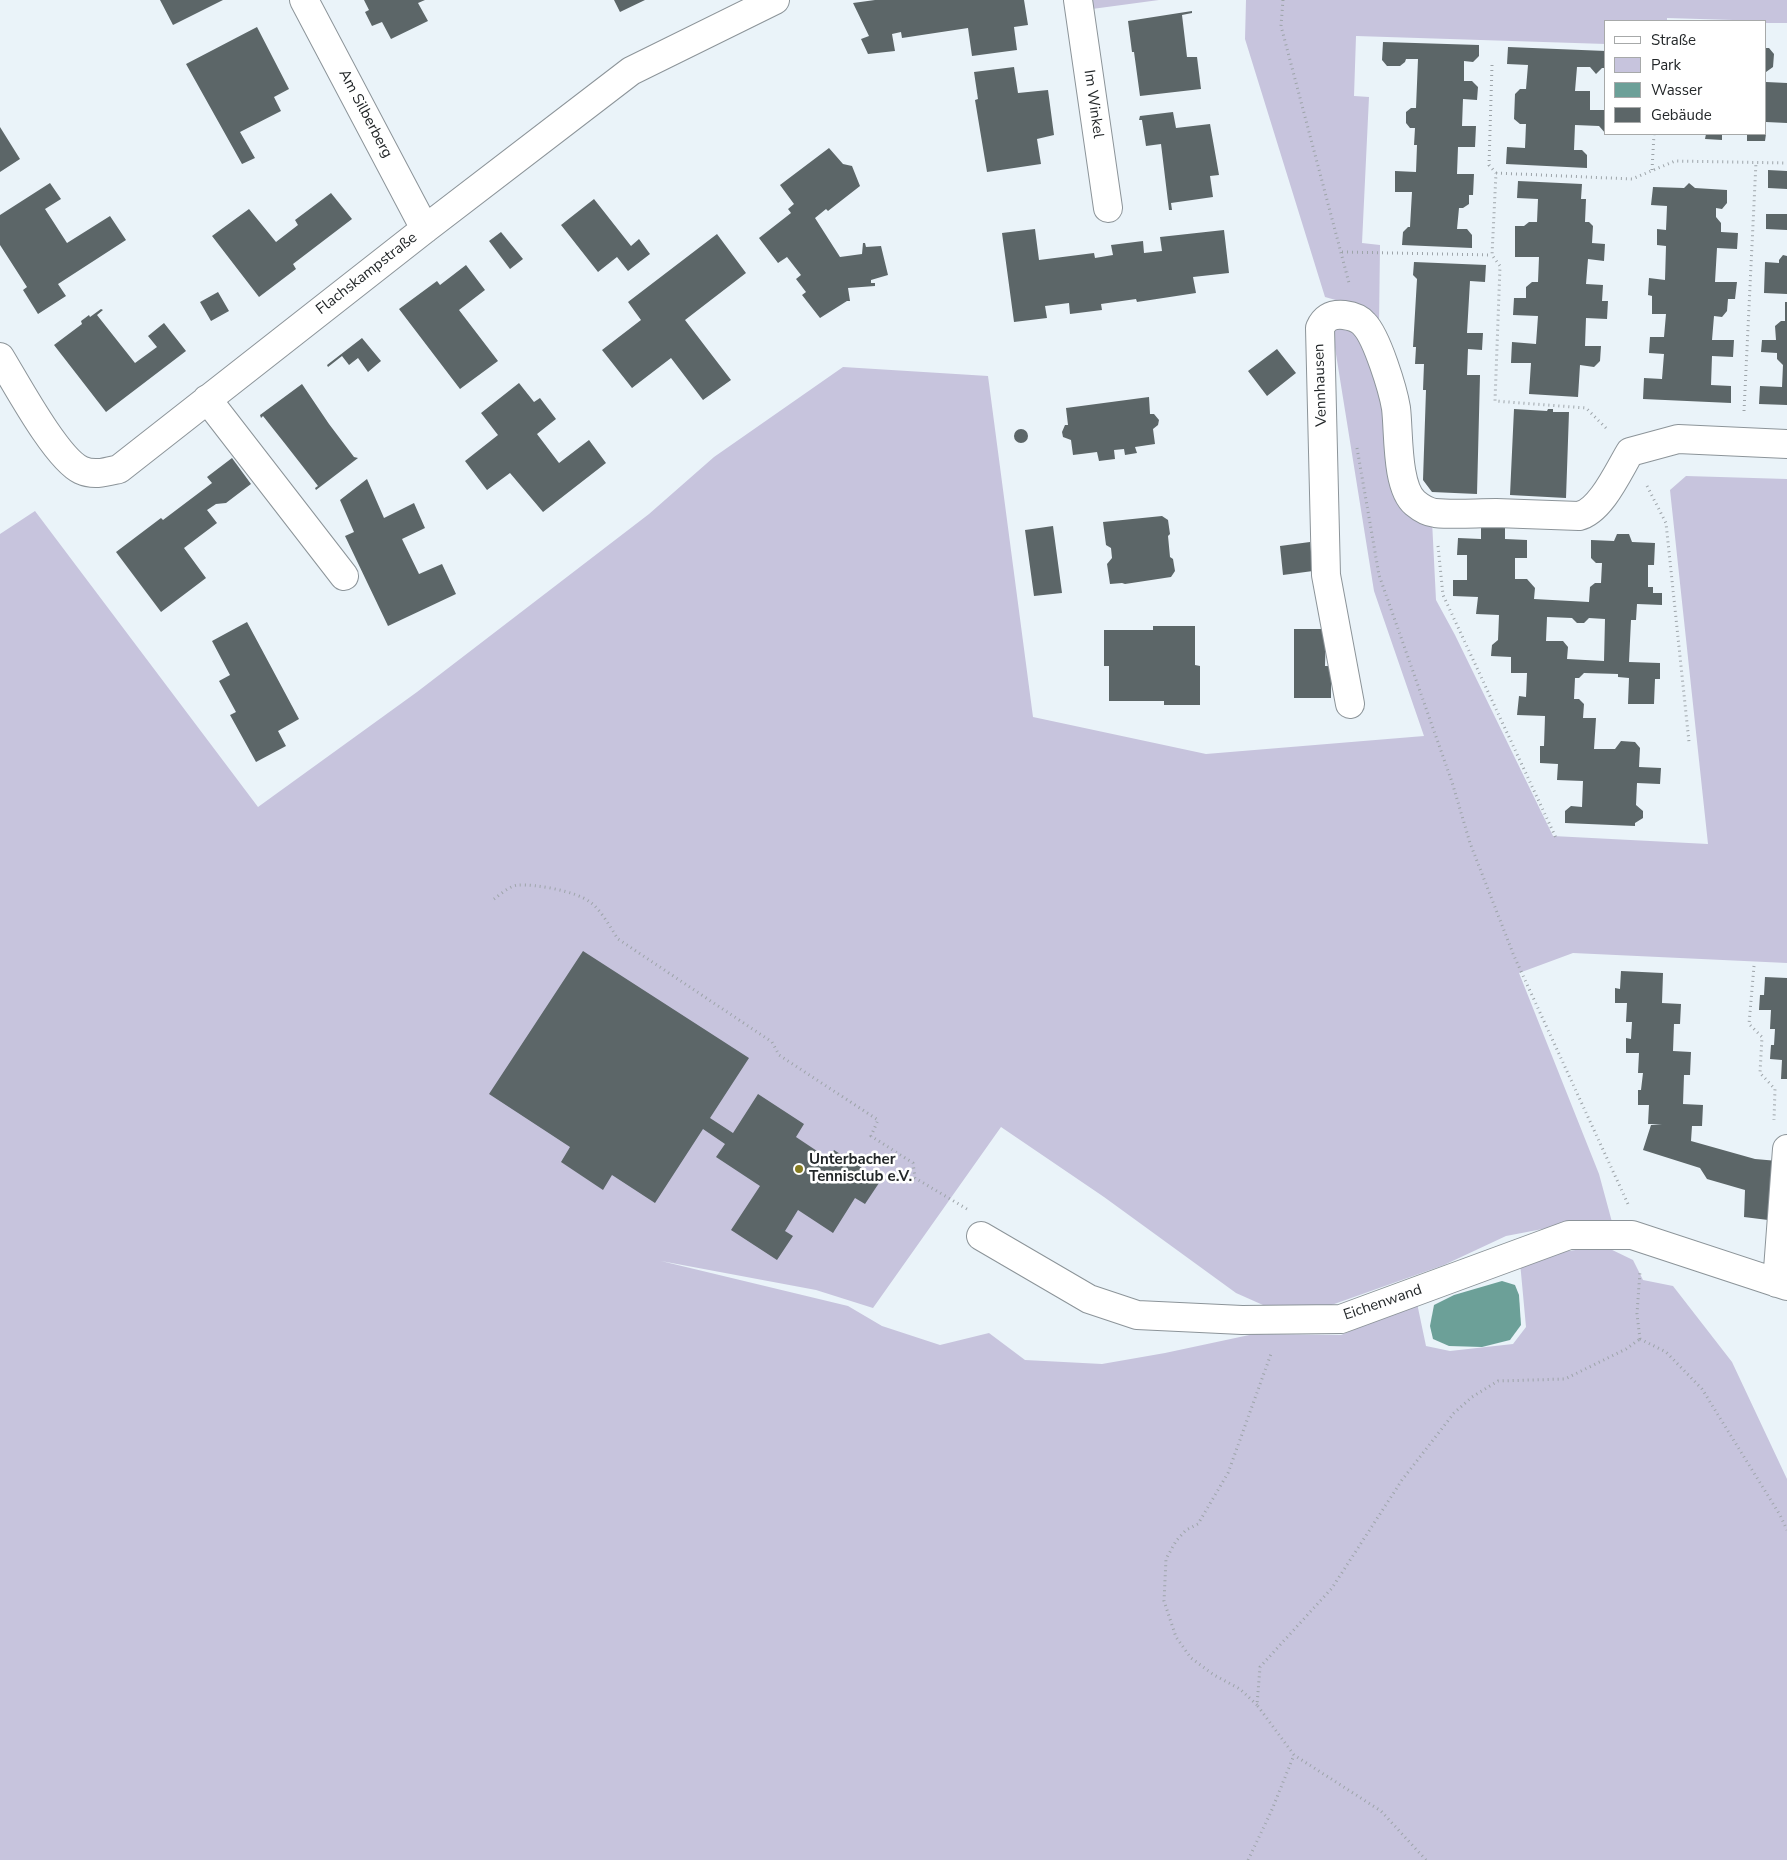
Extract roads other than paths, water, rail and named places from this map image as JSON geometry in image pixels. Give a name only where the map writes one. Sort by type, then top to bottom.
[{"type":"street","name":"Am Silberberg","points":[[304,0],[424,229]]},
{"type":"street","name":"Flachskampstraße","points":[[0,357],[45,431],[67,460],[81,470],[97,474],[118,469],[424,229],[631,71],[775,0]]},
{"type":"street","name":"Im Winkel","points":[[1078,0],[1108,208]]},
{"type":"street","name":"Vennhausen","points":[[1350,704],[1326,575],[1320,328],[1323,321],[1330,316],[1349,316],[1364,324],[1370,331],[1380,351],[1396,406],[1401,466],[1406,490],[1413,501],[1423,509],[1434,513],[1579,516],[1590,511],[1606,492],[1630,452],[1678,439],[1787,444]]},
{"type":"street","points":[[207,399],[344,576]]},
{"type":"street","points":[[1782,1285],[1787,1149]]},
{"type":"street","name":"Eichenwand","points":[[982,1236],[1088,1300],[1137,1315],[1242,1320],[1341,1319],[1569,1235],[1632,1235],[1782,1285]]},
{"type":"water","points":[[1502,1281],[1515,1285],[1519,1295],[1521,1325],[1510,1340],[1482,1347],[1449,1346],[1433,1339],[1430,1326],[1434,1305],[1454,1295]]},
{"type":"place","name":"Unterbacher Tennisclub e.V.","points":[[799,1169]]}]
